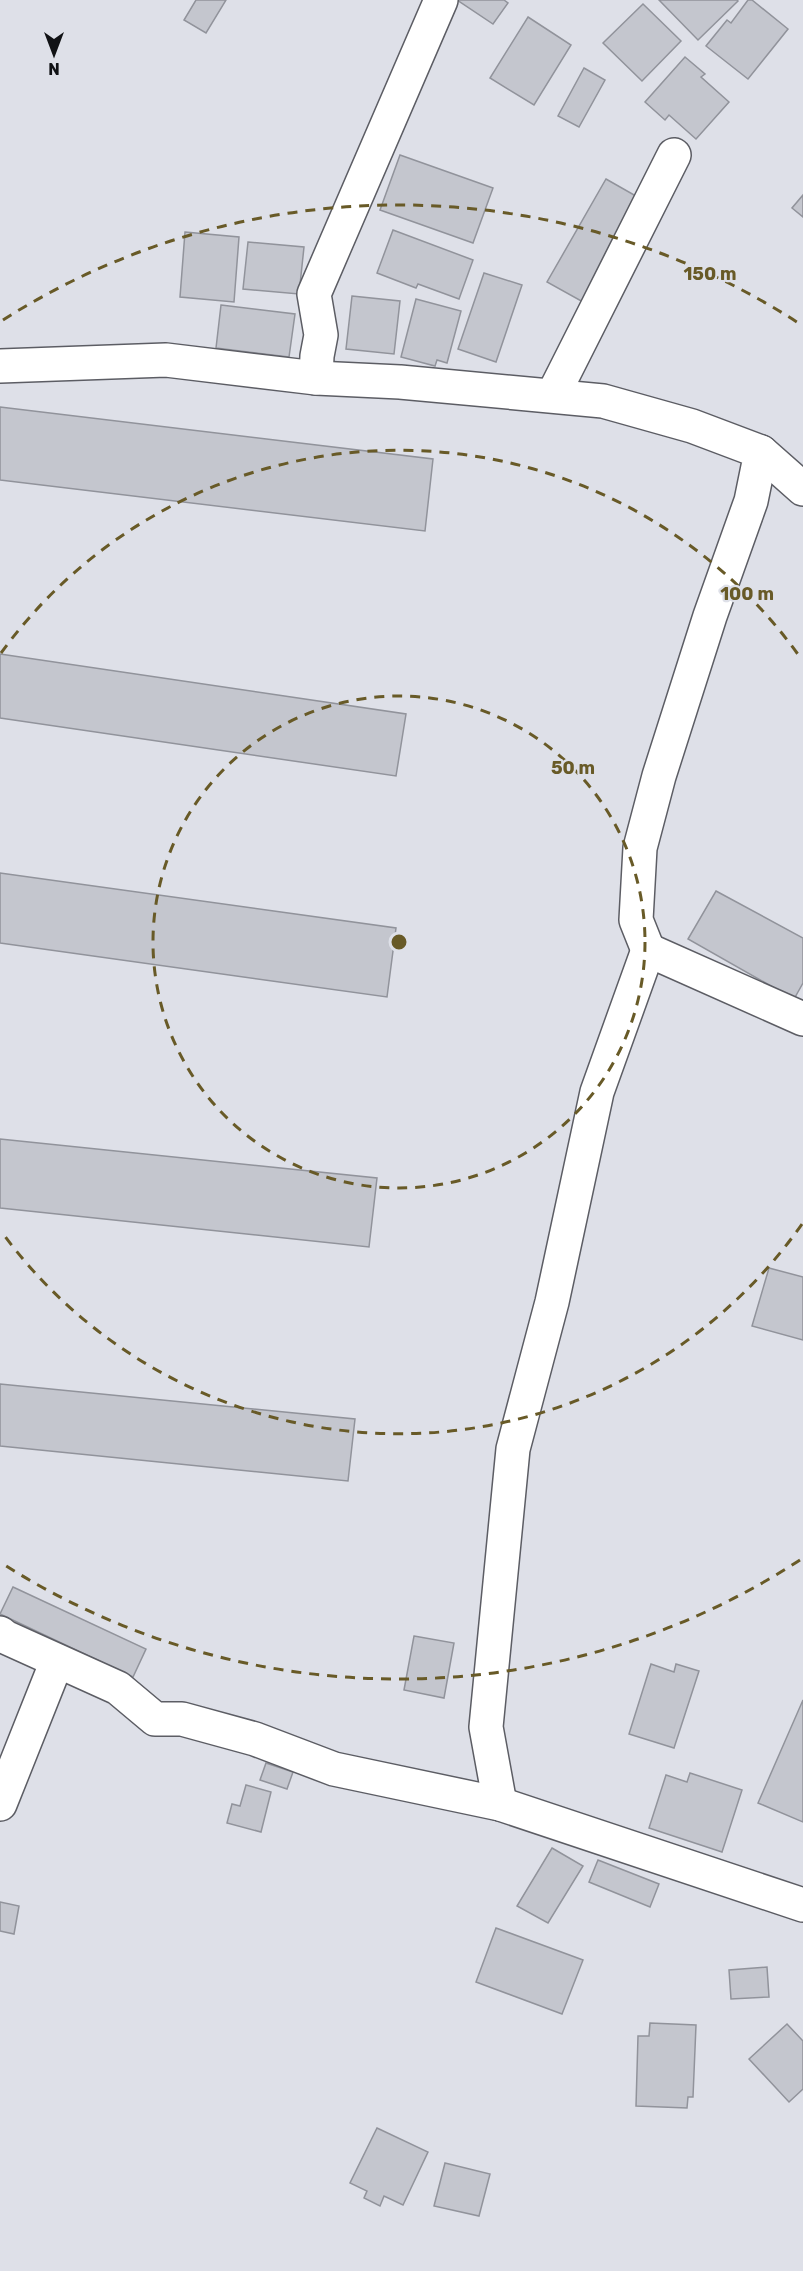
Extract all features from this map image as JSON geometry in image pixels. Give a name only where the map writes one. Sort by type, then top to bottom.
[{"type":"street","points":[[316,378],[316,356],[321,335],[314,294],[441,0]]},
{"type":"street","points":[[553,395],[674,156]]},
{"type":"street","points":[[0,366],[166,360],[316,378],[400,382],[603,401],[692,426],[760,452],[803,489]]},
{"type":"street","points":[[500,1804],[486,1727],[513,1449],[552,1302],[597,1092],[648,950],[636,920],[639,848],[658,776],[710,616],[751,501],[760,452]]},
{"type":"street","points":[[648,950],[803,1018]]},
{"type":"street","points":[[0,1633],[5,1638],[118,1688],[155,1719],[182,1719],[255,1739],[334,1768],[500,1804],[803,1905]]},
{"type":"street","points":[[0,1804],[57,1661]]},
{"type":"building","points":[[196,0],[226,0],[206,33],[184,20]]},
{"type":"building","points":[[457,0],[504,0],[508,3],[493,24]]},
{"type":"building","points":[[659,0],[737,0],[738,1],[698,40]]},
{"type":"building","points":[[748,0],[752,0],[788,29],[748,79],[706,46],[727,20],[731,23]]},
{"type":"building","points":[[643,4],[681,41],[642,81],[603,43]]},
{"type":"building","points":[[528,17],[571,45],[534,105],[490,78]]},
{"type":"building","points":[[685,57],[705,74],[701,77],[729,102],[696,139],[669,115],[665,120],[645,102]]},
{"type":"building","points":[[584,68],[605,80],[579,127],[558,116]]},
{"type":"building","points":[[400,155],[493,188],[473,243],[380,210]]},
{"type":"building","points":[[606,179],[643,200],[583,302],[547,282]]},
{"type":"building","points":[[803,195],[803,217],[792,208]]},
{"type":"building","points":[[393,230],[473,260],[459,299],[418,284],[416,288],[377,273]]},
{"type":"building","points":[[185,232],[239,237],[234,302],[180,297]]},
{"type":"building","points":[[248,242],[304,247],[299,294],[243,289]]},
{"type":"building","points":[[484,273],[522,285],[496,362],[458,349]]},
{"type":"building","points":[[352,296],[400,301],[394,354],[346,349]]},
{"type":"building","points":[[416,299],[461,311],[447,363],[437,360],[435,366],[401,357]]},
{"type":"building","points":[[221,305],[295,314],[289,357],[216,348]]},
{"type":"building","points":[[0,407],[433,459],[425,531],[0,480]]},
{"type":"building","points":[[0,654],[406,714],[396,776],[0,718]]},
{"type":"building","points":[[0,873],[396,928],[387,997],[0,943]]},
{"type":"building","points":[[716,891],[803,938],[803,983],[794,999],[688,939]]},
{"type":"building","points":[[0,1139],[377,1178],[369,1247],[0,1208]]},
{"type":"building","points":[[769,1268],[803,1277],[803,1340],[752,1326]]},
{"type":"building","points":[[0,1384],[355,1419],[348,1481],[0,1446]]},
{"type":"building","points":[[13,1587],[146,1649],[133,1677],[0,1614]]},
{"type":"building","points":[[414,1636],[454,1643],[444,1698],[404,1690]]},
{"type":"building","points":[[651,1664],[674,1672],[676,1664],[699,1671],[674,1748],[629,1734]]},
{"type":"building","points":[[803,1700],[803,1822],[758,1803]]},
{"type":"building","points":[[266,1763],[293,1772],[287,1789],[260,1780]]},
{"type":"building","points":[[690,1773],[742,1790],[722,1852],[649,1828],[666,1775],[687,1782]]},
{"type":"building","points":[[246,1785],[271,1792],[261,1832],[227,1823],[232,1804],[240,1806]]},
{"type":"building","points":[[552,1848],[583,1866],[548,1923],[517,1906]]},
{"type":"building","points":[[598,1860],[659,1884],[650,1907],[589,1882]]},
{"type":"building","points":[[0,1902],[19,1906],[14,1934],[0,1931]]},
{"type":"building","points":[[496,1928],[583,1960],[562,2014],[476,1982]]},
{"type":"building","points":[[767,1967],[769,1997],[731,1999],[729,1970]]},
{"type":"building","points":[[650,2023],[696,2025],[693,2097],[688,2097],[687,2108],[636,2106],[638,2036],[649,2036]]},
{"type":"building","points":[[787,2024],[803,2041],[803,2089],[789,2102],[749,2059]]},
{"type":"building","points":[[377,2128],[428,2152],[403,2205],[384,2196],[380,2206],[364,2198],[367,2191],[350,2183]]},
{"type":"building","points":[[445,2163],[490,2174],[479,2216],[434,2206]]}]
